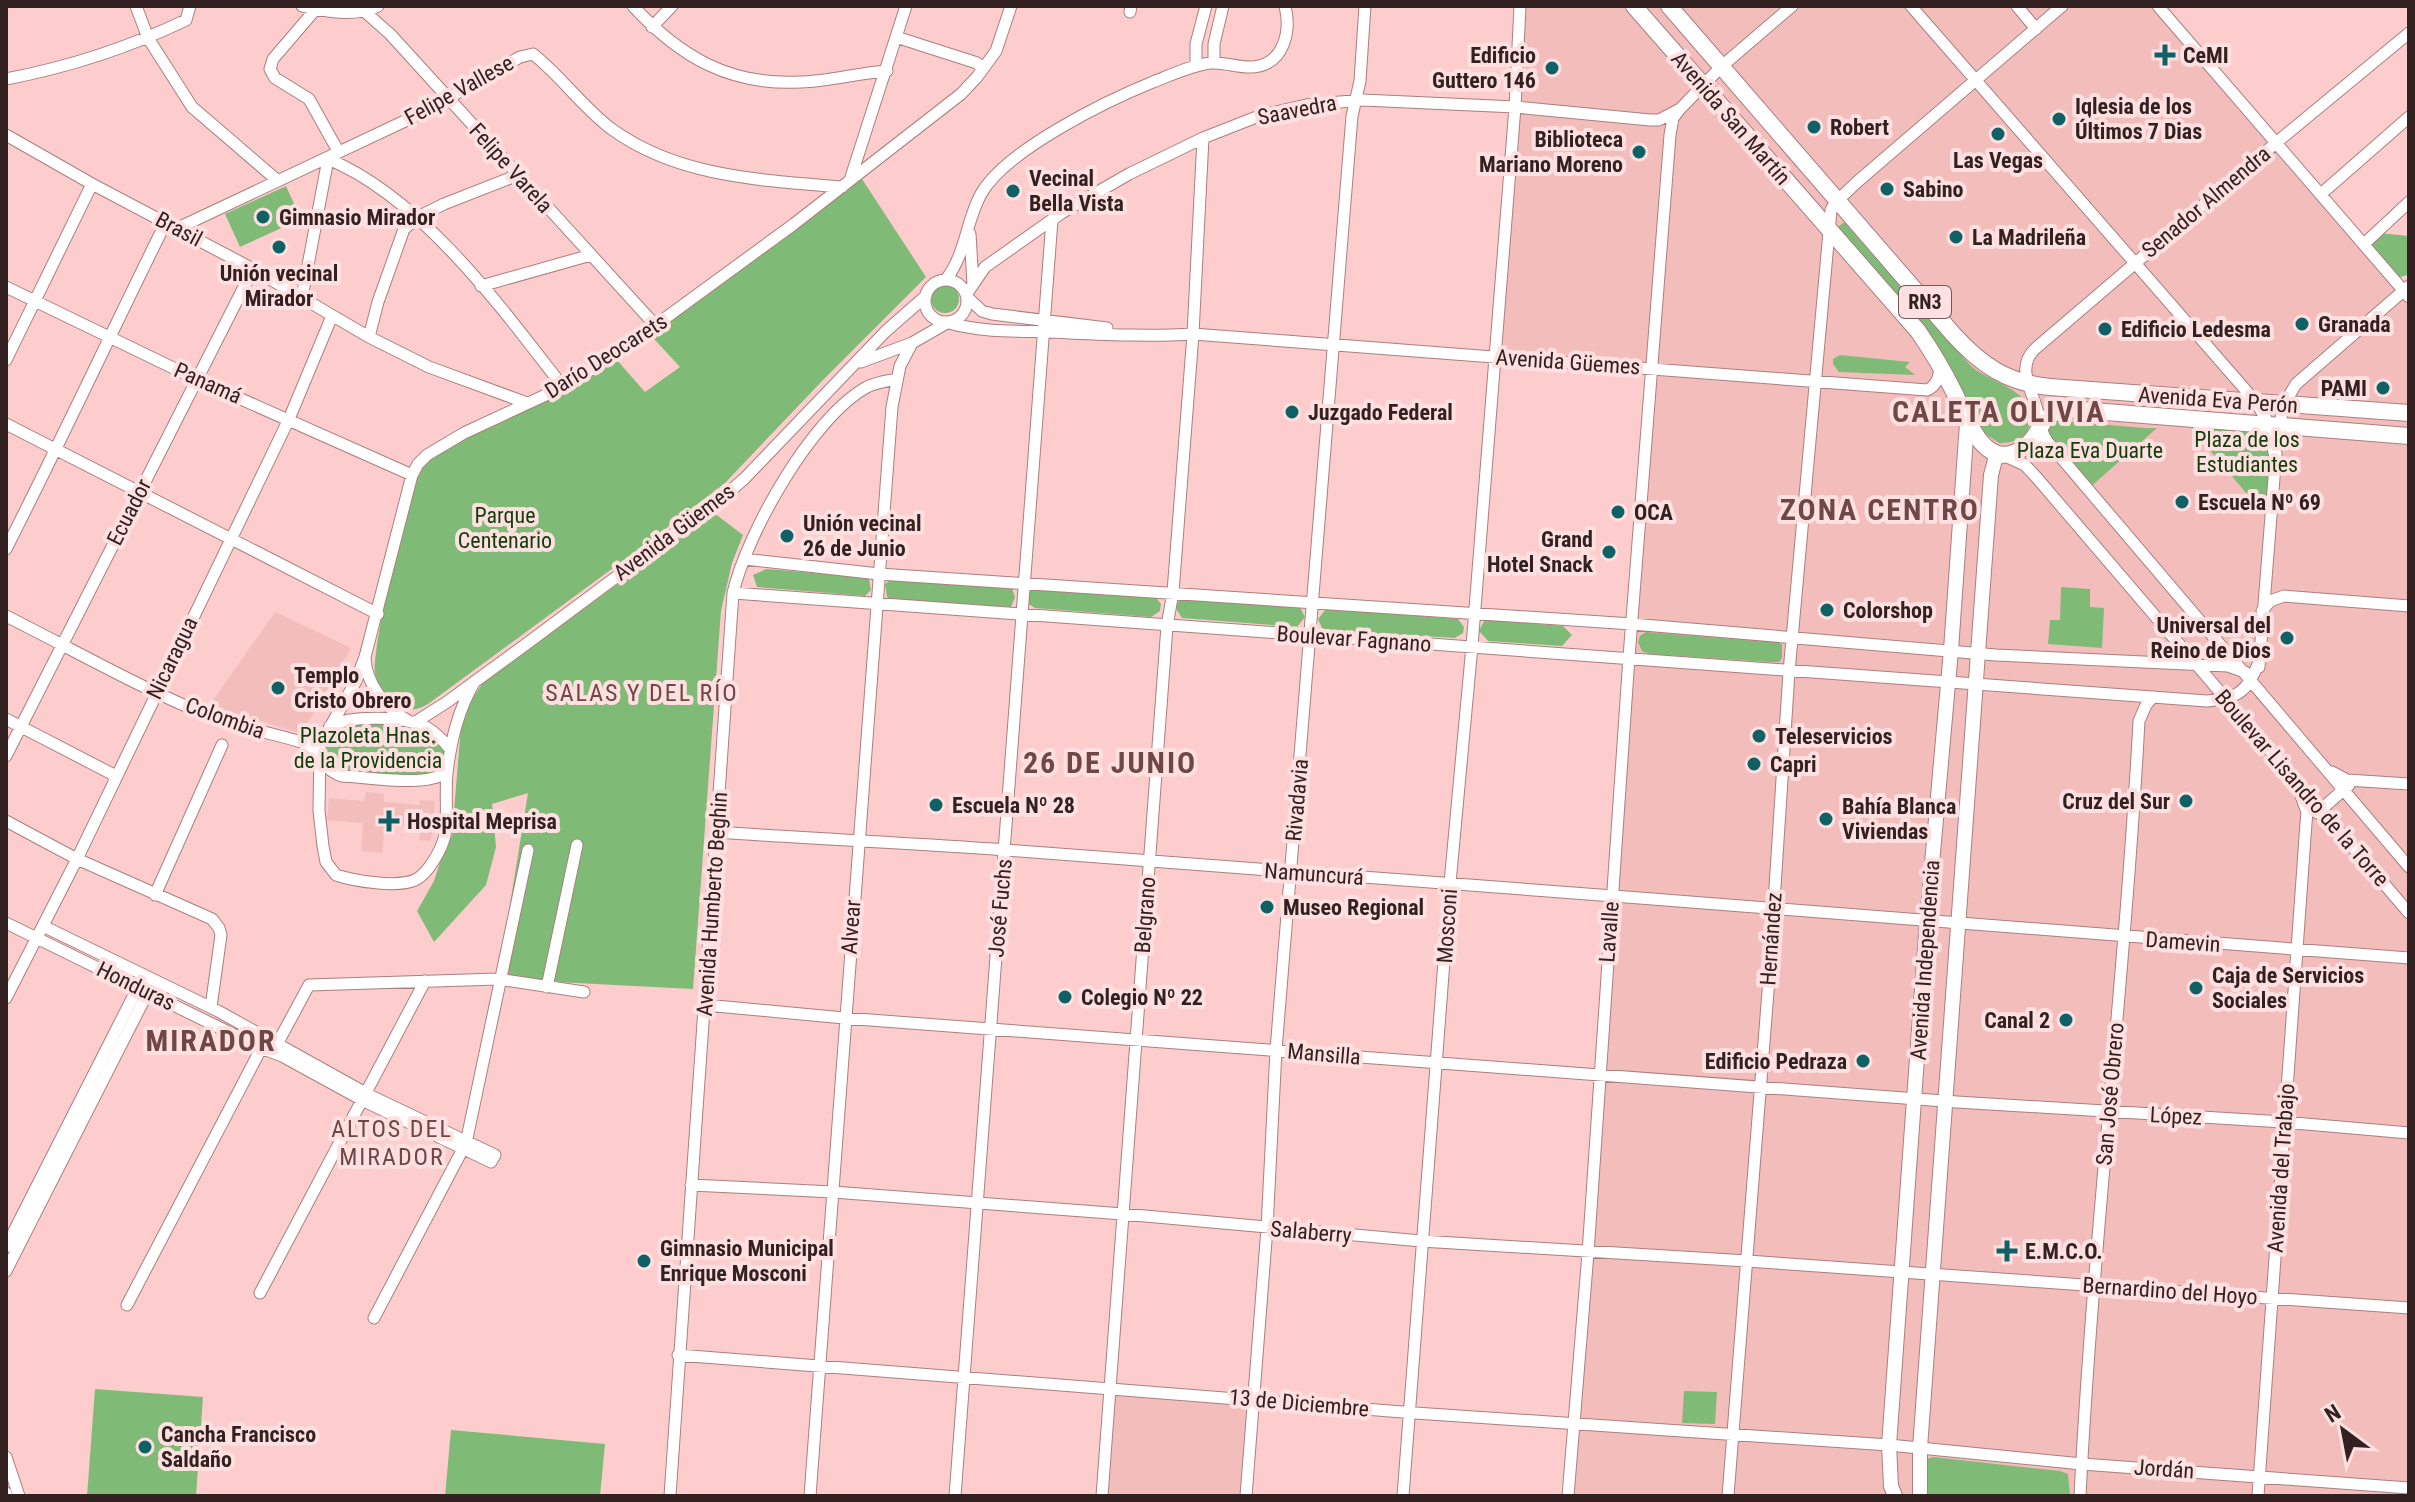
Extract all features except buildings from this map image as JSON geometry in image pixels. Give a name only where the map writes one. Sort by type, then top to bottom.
[{"type":"highway","name":"Avenida San Martín","points":[[1634,6],[1828,230]]},
{"type":"highway","name":"Avenida San Martín","points":[[1669,6],[1837,200]]},
{"type":"highway","name":"RN3","points":[[1837,200],[1970,353],[1988,368],[2027,385]]},
{"type":"highway","name":"RN3","points":[[1828,230],[1918,331],[1940,365],[1967,423],[1982,442],[2000,455]]},
{"type":"highway","name":"Avenida Eva Perón","points":[[2027,385],[2409,413]]},
{"type":"highway","name":"Avenida Eva Perón","points":[[2040,424],[2055,412],[2068,409],[2409,436]]},
{"type":"highway","points":[[2000,455],[2023,449],[2031,442],[2040,424]]},
{"type":"main road","name":"Avenida Independencia","points":[[1893,1493],[1889,1445],[1967,423]]},
{"type":"main road","name":"Avenida Independencia","points":[[1917,1496],[1943,1101],[1991,475],[1995,460],[2000,455]]},
{"type":"street","points":[[136,6],[148,38],[192,107],[278,181]]},
{"type":"street","points":[[6,79],[53,70],[148,38],[186,20],[190,6]]},
{"type":"street","points":[[302,6],[315,10],[364,11],[378,6]]},
{"type":"street","points":[[633,6],[664,38],[711,68],[742,78],[802,82],[887,71]]},
{"type":"street","points":[[652,27],[672,6]]},
{"type":"street","points":[[846,184],[856,167],[906,6]]},
{"type":"street","name":"Darío Deocarets","points":[[412,475],[427,455],[464,433],[563,387],[656,326],[961,94],[996,51],[1011,6]]},
{"type":"street","points":[[1196,65],[1196,44],[1206,6]]},
{"type":"street","points":[[1214,63],[1214,44],[1223,6]]},
{"type":"street","points":[[970,228],[969,293],[965,308],[958,317],[947,323],[929,315],[924,303],[926,296],[932,286],[947,278],[958,262],[976,203],[992,179],[1021,154],[1127,94],[1196,65],[1260,66],[1277,55],[1289,28],[1285,6]]},
{"type":"street","name":"Rivadavia","points":[[1246,1496],[1290,872],[1365,6]]},
{"type":"street","name":"Mosconi","points":[[1403,1496],[1421,1241],[1515,107],[1520,6]]},
{"type":"street","points":[[1679,110],[1722,66],[1792,6]]},
{"type":"street","points":[[1911,6],[2273,425]]},
{"type":"street","points":[[2017,6],[2036,29]]},
{"type":"street","points":[[1837,200],[2062,6]]},
{"type":"street","points":[[2158,6],[2407,291],[2296,384],[2273,425],[2275,458],[2259,662],[2259,681],[2267,698]]},
{"type":"street","points":[[315,10],[273,59],[270,69],[275,78],[309,99],[338,151]]},
{"type":"street","name":"Felipe Varela","points":[[364,11],[390,34],[656,326]]},
{"type":"street","name":"Senador Almendra","points":[[2027,385],[2026,366],[2031,353],[2409,33]]},
{"type":"street","points":[[896,37],[977,63],[983,69]]},
{"type":"street","name":"Felipe Vallese","points":[[178,228],[424,112],[447,96],[520,57],[533,54],[611,128],[656,155],[691,167],[731,175],[846,184]]},
{"type":"street","name":"Saavedra","points":[[969,293],[985,267],[1052,220],[1129,174],[1203,138],[1259,116],[1306,105],[1355,100],[1515,107],[1650,120],[1679,110]]},
{"type":"street","name":"Lavalle","points":[[1568,1496],[1670,135],[1673,118],[1679,110]]},
{"type":"street","points":[[2321,194],[2409,117]]},
{"type":"street","name":"Brasil","points":[[6,135],[253,269],[369,337],[429,367],[527,403]]},
{"type":"street","name":"Belgrano","points":[[1102,1496],[1167,626],[1173,592],[1193,334],[1203,138]]},
{"type":"street","points":[[302,297],[328,159],[355,170],[418,217],[481,286],[563,387]]},
{"type":"street","points":[[369,337],[404,229],[418,217],[444,204],[518,175]]},
{"type":"street","points":[[6,360],[92,184]]},
{"type":"street","name":"Hernández","points":[[1728,1496],[1761,1086],[1789,672],[1828,230],[1831,210],[1837,200]]},
{"type":"street","points":[[2364,244],[2409,202]]},
{"type":"street","name":"José Fuchs","points":[[955,1496],[1052,220]]},
{"type":"street","points":[[6,549],[166,222]]},
{"type":"street","points":[[481,286],[591,255]]},
{"type":"street","name":"Ecuador","points":[[6,756],[253,269]]},
{"type":"street","points":[[947,278],[959,283],[969,293]]},
{"type":"street","name":"Panamá","points":[[6,287],[196,379],[412,475]]},
{"type":"street","name":"Avenida Güemes","points":[[969,293],[976,307],[992,314],[1045,326]]},
{"type":"street","name":"Avenida Güemes","points":[[414,723],[722,498],[926,296]]},
{"type":"street","name":"Nicaragua","points":[[6,998],[38,939],[289,419],[332,316]]},
{"type":"street","name":"Alvear","points":[[810,1496],[892,407],[901,354],[903,317]]},
{"type":"street","name":"Avenida Güemes","points":[[856,364],[901,354],[912,343],[947,323],[962,327],[1045,326],[1193,334],[1927,390],[1939,378],[1940,365]]},
{"type":"street","name":"Avenida Humberto Beghin","points":[[670,1496],[733,593],[744,559],[782,482],[828,420],[864,389],[897,379]]},
{"type":"street","name":"Boulevar Lisandro de la Torre","points":[[2027,385],[2047,441],[2409,867]]},
{"type":"street","points":[[6,424],[378,614]]},
{"type":"street","name":"Boulevar Lisandro de la Torre","points":[[2000,455],[2025,465],[2409,913]]},
{"type":"street","points":[[412,475],[365,657],[356,681],[320,745],[319,811],[326,862],[336,875],[403,884],[421,876],[444,839],[450,749],[460,710],[475,681]]},
{"type":"street","name":"Boulevar Fagnano","points":[[744,559],[879,574],[1632,624],[1978,653],[2228,666],[2248,676]]},
{"type":"street","name":"Boulevar Fagnano","points":[[733,593],[2207,701]]},
{"type":"street","points":[[2262,612],[2270,601],[2284,596],[2409,606]]},
{"type":"street","name":"Colombia","points":[[6,616],[221,720],[302,742],[330,772],[342,776],[428,780],[447,772]]},
{"type":"street","points":[[365,657],[365,668],[376,690],[400,716],[435,733],[450,749]]},
{"type":"street","points":[[2207,701],[2226,699],[2240,693],[2259,662]]},
{"type":"street","name":"San José Obrero","points":[[2080,1496],[2125,938],[2139,721],[2153,697]]},
{"type":"street","points":[[2207,701],[2243,719]]},
{"type":"street","points":[[329,726],[349,718],[414,723]]},
{"type":"street","points":[[6,719],[116,776]]},
{"type":"street","points":[[155,895],[222,745]]},
{"type":"street","points":[[2321,763],[2339,777],[2409,784]]},
{"type":"street","points":[[2305,839],[2319,809],[2356,781]]},
{"type":"street","points":[[2296,782],[2307,812],[2305,839]]},
{"type":"street","points":[[6,821],[77,859],[212,919],[221,935],[211,1007]]},
{"type":"street","name":"Namuncurá","points":[[717,832],[1005,850],[1958,922]]},
{"type":"street","name":"Avenida del Trabajo","points":[[2258,1496],[2305,839]]},
{"type":"street","points":[[547,987],[577,845]]},
{"type":"street","points":[[374,1318],[464,1146],[528,850]]},
{"type":"street","name":"Damevin","points":[[1958,922],[2125,938],[2409,958]]},
{"type":"street","name":"Honduras","points":[[6,923],[143,990],[269,1046],[464,1146]]},
{"type":"street","name":"Honduras","points":[[43,926],[211,1007],[269,1046]]},
{"type":"street","points":[[6,1271],[149,978]]},
{"type":"street","points":[[127,1305],[269,1046],[309,985],[498,979],[584,992]]},
{"type":"street","points":[[260,1293],[425,981]]},
{"type":"street","points":[[6,1247],[143,990]]},
{"type":"street","name":"Mansilla","points":[[705,1005],[1943,1101]]},
{"type":"street","name":"López","points":[[1943,1101],[2409,1133]]},
{"type":"street","name":"Salaberry","points":[[691,1185],[833,1192],[1588,1253],[1931,1274]]},
{"type":"street","name":"Bernardino del Hoyo","points":[[1931,1274],[2409,1308]]},
{"type":"street","name":"13 de Diciembre","points":[[678,1355],[1408,1413],[1920,1448]]},
{"type":"street","name":"Jordán","points":[[1920,1448],[2082,1464],[2409,1488]]},
{"type":"street","points":[[6,1457],[19,1496]]},
{"type":"shaded area","points":[[1520,6],[2158,6],[2403,290],[2409,286],[2409,1496],[1568,1496],[1652,369],[1495,357]]},
{"type":"shaded area","points":[[275,612],[351,648],[306,726],[297,732],[209,706]]},
{"type":"shaded area","name":"Hospital Meprisa","points":[[366,792],[384,794],[384,802],[419,805],[420,800],[435,801],[431,841],[419,840],[420,828],[385,825],[382,853],[361,851],[363,823],[327,820],[329,798],[364,801]]},
{"type":"shaded area","points":[[1110,1388],[1253,1400],[1246,1496],[1102,1496]]},
{"type":"green space","name":"Parque Centenario","points":[[862,179],[926,277],[725,483],[428,704],[407,709],[388,697],[375,674],[379,633],[409,503],[424,466],[461,439],[542,402],[616,359],[645,392],[680,367],[655,340],[647,336]]},
{"type":"green space","name":"Gimnasio Mirador","points":[[286,186],[301,219],[240,247],[225,214]]},
{"type":"green space","points":[[1844,222],[1970,365],[2011,389],[2028,404],[2031,414],[2029,427],[2021,438],[1999,443],[1981,431],[1938,346],[1839,232],[1837,228]]},
{"type":"green space","points":[[2379,233],[2409,236],[2407,275],[2401,277],[2395,274],[2370,244]]},
{"type":"green space","points":[[945,285],[955,289],[959,299],[955,309],[945,313],[935,309],[931,299],[935,289]]},
{"type":"green space","points":[[1840,355],[1910,362],[1905,367],[1915,375],[1839,372],[1833,359]]},
{"type":"green space","name":"Plaza Eva Duarte","points":[[2041,422],[2157,428],[2088,489],[2047,441]]},
{"type":"green space","name":"Plaza de los Estudiantes","points":[[2186,422],[2269,424],[2274,447],[2269,520]]},
{"type":"green space","points":[[714,513],[743,535],[732,563],[721,611],[693,989],[498,979],[528,793],[492,804],[496,847],[486,885],[434,942],[417,911],[434,881],[452,836],[461,726],[467,707],[482,684]]},
{"type":"green space","points":[[766,569],[866,577],[871,590],[865,596],[757,587],[753,575]]},
{"type":"green space","points":[[892,579],[1012,588],[1015,597],[1011,607],[893,601],[887,597],[885,584]]},
{"type":"green space","points":[[2061,587],[2090,589],[2090,607],[2104,608],[2102,648],[2048,644],[2050,620],[2060,620]]},
{"type":"green space","points":[[1032,588],[1154,595],[1161,604],[1160,611],[1151,617],[1035,608],[1027,603],[1027,591]]},
{"type":"green space","points":[[1180,599],[1300,607],[1305,617],[1297,627],[1182,618],[1175,607]]},
{"type":"green space","points":[[1326,609],[1458,619],[1464,627],[1463,633],[1455,638],[1326,630],[1318,619]]},
{"type":"green space","points":[[1484,621],[1563,626],[1572,635],[1562,646],[1488,641],[1479,631]]},
{"type":"green space","points":[[1646,632],[1780,643],[1782,658],[1779,662],[1769,662],[1649,654],[1642,651],[1638,642]]},
{"type":"green space","name":"Plazoleta Hnas. de la Providencia","points":[[339,721],[414,723],[450,749],[442,776],[342,776],[322,760],[324,735]]},
{"type":"green space","name":"Cancha Francisco Saldaño","points":[[95,1389],[203,1397],[196,1496],[87,1496]]},
{"type":"green space","points":[[1684,1391],[1717,1392],[1715,1424],[1682,1423]]},
{"type":"green space","points":[[451,1430],[605,1444],[600,1496],[445,1496]]},
{"type":"green space","points":[[1933,1457],[2060,1471],[2068,1474],[2070,1496],[1926,1496],[1925,1465],[1927,1459]]},
{"type":"place","name":"CeMI","points":[[2165,55]]},
{"type":"place","name":"Edificio Guttero 146","points":[[1552,68]]},
{"type":"place","name":"Iglesia de los Últimos 7 Dias","points":[[2059,119]]},
{"type":"place","name":"Robert","points":[[1814,127]]},
{"type":"place","name":"Las Vegas","points":[[1998,134]]},
{"type":"place","name":"Biblioteca Mariano Moreno","points":[[1639,152]]},
{"type":"place","name":"Sabino","points":[[1887,189]]},
{"type":"place","name":"Vecinal Bella Vista","points":[[1013,191]]},
{"type":"place","name":"Gimnasio Mirador","points":[[263,217]]},
{"type":"place","name":"La Madrileña","points":[[1956,237]]},
{"type":"place","name":"Unión vecinal Mirador","points":[[279,247]]},
{"type":"place","name":"Granada","points":[[2302,324]]},
{"type":"place","name":"Edificio Ledesma","points":[[2105,329]]},
{"type":"place","name":"PAMI","points":[[2383,388]]},
{"type":"place","name":"Juzgado Federal","points":[[1292,412]]},
{"type":"place","name":"Escuela Nº 69","points":[[2182,502]]},
{"type":"place","name":"OCA","points":[[1618,512]]},
{"type":"place","name":"Unión vecinal 26 de Junio","points":[[787,536]]},
{"type":"place","name":"Grand Hotel Snack","points":[[1609,552]]},
{"type":"place","name":"Colorshop","points":[[1827,610]]},
{"type":"place","name":"Universal del Reino de Dios","points":[[2287,638]]},
{"type":"place","name":"Templo Cristo Obrero","points":[[278,688]]},
{"type":"place","name":"Teleservicios","points":[[1759,736]]},
{"type":"place","name":"Capri","points":[[1754,764]]},
{"type":"place","name":"Cruz del Sur","points":[[2186,801]]},
{"type":"place","name":"Escuela Nº 28","points":[[936,805]]},
{"type":"place","name":"Bahía Blanca Viviendas","points":[[1826,819]]},
{"type":"place","name":"Hospital Meprisa","points":[[389,821]]},
{"type":"place","name":"Museo Regional","points":[[1267,907]]},
{"type":"place","name":"Caja de Servicios Sociales","points":[[2196,988]]},
{"type":"place","name":"Colegio Nº 22","points":[[1065,997]]},
{"type":"place","name":"Canal 2","points":[[2066,1020]]},
{"type":"place","name":"Edificio Pedraza","points":[[1863,1061]]},
{"type":"place","name":"E.M.C.O.","points":[[2007,1251]]},
{"type":"place","name":"Gimnasio Municipal Enrique Mosconi","points":[[644,1261]]},
{"type":"place","name":"Cancha Francisco Saldaño","points":[[145,1447]]},
{"type":"district","name":"CALETA OLIVIA","points":[[1999,411]]},
{"type":"district","name":"ZONA CENTRO","points":[[1880,509]]},
{"type":"district","name":"SALAS Y DEL RÍO","points":[[642,693]]},
{"type":"district","name":"26 DE JUNIO","points":[[1110,762]]},
{"type":"district","name":"MIRADOR","points":[[211,1040]]},
{"type":"district","name":"ALTOS DEL MIRADOR","points":[[392,1143]]}]
